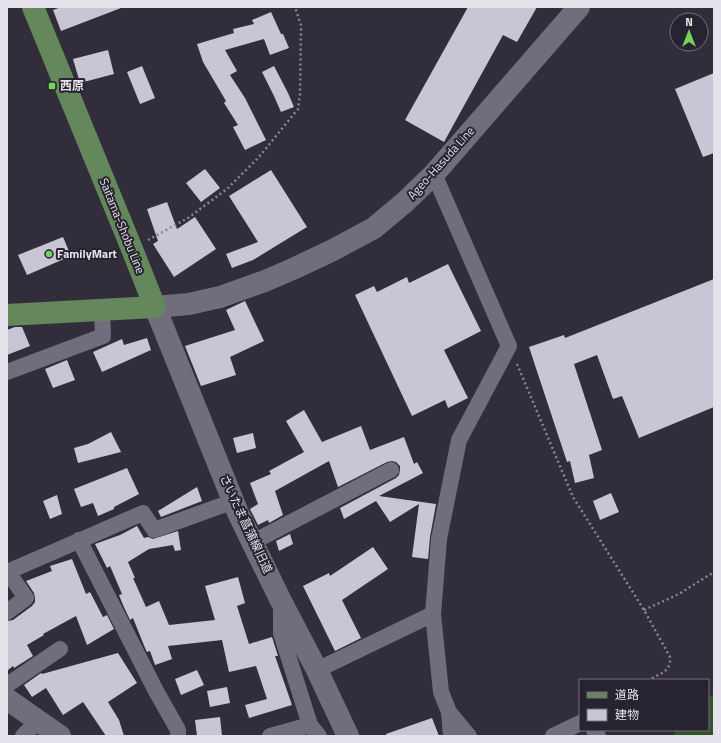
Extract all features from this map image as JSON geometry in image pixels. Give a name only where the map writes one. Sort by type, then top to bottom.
[{"type":"main road","name":"Saitama-Shobu Line","points":[[33,7],[155,308]]},
{"type":"main road","points":[[7,315],[155,308]]},
{"type":"street","name":"Ageo-Hasuda Line","points":[[155,308],[189,304],[220,297],[295,268],[374,228],[405,202],[434,174],[578,7]]},
{"type":"street","points":[[434,174],[509,346],[459,440],[439,539],[433,614],[441,692],[449,712],[468,736]]},
{"type":"street","name":"さいたま菖蒲線旧道","points":[[155,308],[252,542],[281,601],[318,670],[348,736]]},
{"type":"street","points":[[7,372],[103,336],[102,310]]},
{"type":"street","points":[[252,542],[391,470]]},
{"type":"street","points":[[7,612],[26,598],[8,572],[143,513],[154,530],[234,501]]},
{"type":"street","points":[[79,540],[178,730],[178,736]]},
{"type":"street","points":[[270,736],[314,731],[281,633],[281,601]]},
{"type":"street","points":[[318,670],[433,614]]},
{"type":"street","points":[[7,685],[60,649]]},
{"type":"street","points":[[7,699],[60,736]]},
{"type":"street","points":[[449,712],[451,736]]},
{"type":"street","points":[[23,736],[38,721]]},
{"type":"street","points":[[553,736],[579,723]]},
{"type":"path","points":[[132,249],[188,218],[227,189],[258,157],[298,109],[300,95],[301,25],[295,7]]},
{"type":"path","points":[[509,346],[573,497],[644,610],[670,657],[668,670],[651,679]]},
{"type":"path","points":[[644,610],[679,594],[714,572]]},
{"type":"green space","points":[[714,694],[714,736],[675,736],[674,731],[709,731],[709,696]]},
{"type":"building","points":[[61,7],[121,8],[61,31],[53,10]]},
{"type":"building","points":[[468,7],[537,7],[517,42],[503,35],[444,142],[405,120]]},
{"type":"building","points":[[271,12],[289,48],[270,55],[264,39],[225,50],[237,71],[230,75],[245,98],[266,140],[245,150],[233,127],[238,125],[224,103],[226,101],[203,62],[197,44],[234,33],[233,29],[254,24],[252,20]]},
{"type":"building","points":[[108,50],[114,74],[80,83],[73,59]]},
{"type":"building","points":[[142,66],[155,98],[140,104],[127,72]]},
{"type":"building","points":[[274,66],[294,107],[281,112],[262,72]]},
{"type":"building","points":[[714,73],[714,153],[703,157],[675,89]]},
{"type":"building","points":[[205,169],[220,188],[201,202],[186,183]]},
{"type":"building","points":[[271,170],[307,227],[253,260],[232,268],[226,254],[258,242],[229,196]]},
{"type":"building","points":[[167,202],[177,229],[195,217],[216,249],[174,277],[153,244],[158,241],[147,209]]},
{"type":"building","points":[[63,237],[71,256],[27,275],[18,255]]},
{"type":"building","points":[[448,264],[481,331],[444,350],[468,398],[448,408],[445,400],[412,416],[355,295],[374,286],[377,292],[407,277],[409,283]]},
{"type":"building","points":[[714,279],[714,407],[639,438],[622,396],[613,399],[597,355],[574,364],[602,450],[589,455],[594,478],[575,483],[570,461],[567,462],[529,347],[564,335],[565,338]]},
{"type":"building","points":[[245,301],[264,341],[230,357],[236,375],[201,386],[185,346],[235,330],[226,310]]},
{"type":"building","points":[[15,327],[22,327],[30,346],[7,355],[7,330]]},
{"type":"building","points":[[147,338],[151,350],[102,372],[93,352],[122,339],[124,345]]},
{"type":"building","points":[[67,360],[75,380],[53,388],[45,369]]},
{"type":"building","points":[[304,410],[322,442],[361,426],[370,450],[404,437],[414,464],[417,462],[423,473],[379,496],[436,504],[428,559],[412,557],[419,504],[390,522],[376,501],[344,519],[340,508],[399,475],[400,466],[396,462],[392,461],[387,462],[338,487],[329,461],[275,491],[283,515],[269,523],[268,520],[258,525],[250,509],[258,504],[250,483],[271,474],[269,471],[304,452],[286,421]]},
{"type":"building","points":[[111,432],[121,452],[78,463],[74,448],[88,444]]},
{"type":"building","points":[[253,433],[256,448],[237,453],[233,438]]},
{"type":"building","points":[[127,468],[139,494],[114,507],[114,509],[98,516],[93,503],[81,507],[74,489]]},
{"type":"building","points":[[197,487],[202,501],[161,517],[158,511]]},
{"type":"building","points":[[611,493],[619,512],[600,520],[593,501]]},
{"type":"building","points":[[57,495],[62,514],[50,519],[43,501]]},
{"type":"building","points":[[137,526],[144,538],[148,537],[153,539],[178,531],[181,550],[175,551],[173,545],[149,549],[128,562],[135,578],[133,578],[146,607],[159,601],[169,625],[215,620],[205,586],[238,577],[245,603],[237,606],[249,644],[272,637],[278,656],[275,656],[292,705],[249,718],[245,705],[267,699],[256,666],[229,672],[222,640],[168,646],[172,659],[155,665],[150,651],[147,652],[145,648],[133,618],[130,620],[123,605],[119,595],[122,594],[110,566],[107,568],[95,544],[120,535]]},
{"type":"building","points":[[290,534],[293,544],[279,551],[276,541]]},
{"type":"building","points":[[373,547],[388,569],[342,600],[361,638],[335,651],[303,586],[329,573],[330,576]]},
{"type":"building","points":[[72,559],[86,594],[90,592],[103,617],[107,615],[114,629],[87,645],[76,616],[43,634],[44,635],[27,645],[33,656],[14,668],[13,666],[7,671],[7,621],[13,620],[35,602],[34,593],[26,581],[52,571],[50,566]]},
{"type":"building","points":[[118,653],[137,683],[108,702],[119,720],[124,736],[106,736],[83,702],[63,715],[46,688],[32,697],[24,685],[41,673],[42,674]]},
{"type":"building","points":[[197,670],[204,685],[181,695],[175,679]]},
{"type":"building","points":[[227,687],[230,703],[210,707],[207,691]]},
{"type":"building","points":[[220,717],[222,736],[197,736],[195,720]]},
{"type":"building","points":[[432,718],[439,736],[387,736],[386,734]]},
{"type":"place","name":"西原","points":[[52,86]]},
{"type":"place","name":"FamilyMart","points":[[49,254]]}]
